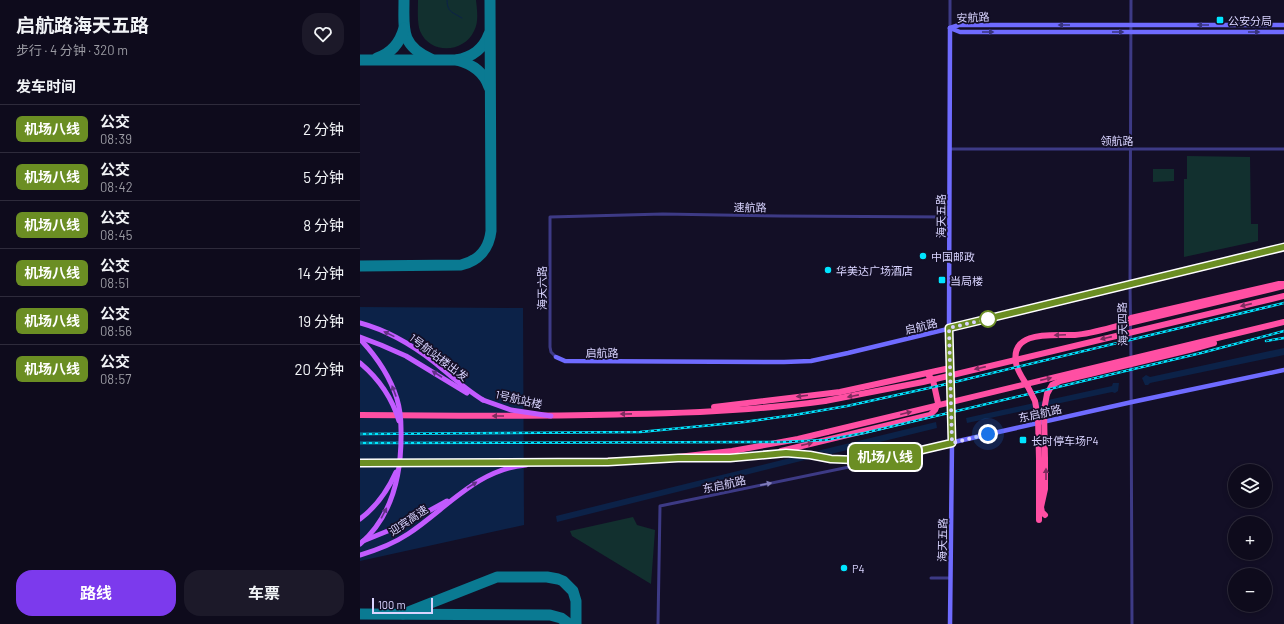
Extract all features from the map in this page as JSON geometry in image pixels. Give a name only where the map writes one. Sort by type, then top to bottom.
[{"type":"highway","points":[[1131,318],[1279,284],[1284,285]]},
{"type":"highway","points":[[1045,515],[1042,512],[1041,507],[1045,489],[1035,401],[1016,364],[1016,351],[1024,340],[1033,336],[1076,335],[1284,285]]},
{"type":"highway","points":[[360,415],[551,416],[665,413],[766,408],[825,401],[923,382],[1284,296]]},
{"type":"highway","points":[[678,458],[732,451],[798,439],[1284,322]]},
{"type":"highway","points":[[1039,520],[1044,410],[1047,394],[1052,385],[1060,381],[1189,350],[1239,333]]},
{"type":"highway","points":[[665,413],[840,392],[950,368]]},
{"type":"highway","points":[[770,454],[930,415],[935,410],[938,403],[934,380],[928,375],[920,374]]},
{"type":"highway","points":[[360,463],[608,462],[678,458],[730,458],[792,453],[845,460],[896,456]]},
{"type":"main road","name":"1号航站楼出发","points":[[360,323],[385,332],[407,344],[483,400]]},
{"type":"main road","points":[[360,338],[406,356],[458,388],[483,400]]},
{"type":"main road","points":[[360,338],[379,362],[390,381],[398,400],[401,419],[398,473],[391,499],[381,520],[374,530],[360,543]]},
{"type":"main road","points":[[360,363],[377,380],[385,391],[395,410],[401,429]]},
{"type":"main road","name":"1号航站楼","points":[[483,400],[511,410],[551,416]]},
{"type":"main road","points":[[360,519],[370,511],[386,491],[396,472],[400,453]]},
{"type":"main road","name":"迎宾高速","points":[[360,543],[418,518],[481,479],[521,465],[550,463]]},
{"type":"main road","name":"迎宾高速","points":[[360,556],[404,537],[462,492]]},
{"type":"street","name":"海天五路","points":[[950,0],[949,328],[952,443],[950,624]]},
{"type":"street","name":"海天四路","points":[[1131,0],[1130,285],[1132,402],[1132,624]]},
{"type":"street","name":"安航路","points":[[950,28],[959,25],[1284,25]]},
{"type":"street","name":"安航路","points":[[950,28],[960,32],[1284,32]]},
{"type":"street","name":"领航路","points":[[950,149],[1284,149]]},
{"type":"street","name":"速航路","points":[[550,217],[658,214],[949,217]]},
{"type":"street","name":"海天六路","points":[[550,217],[550,347],[551,352],[556,358]]},
{"type":"street","name":"启航路","points":[[556,358],[572,361],[784,362],[811,360],[1284,248]]},
{"type":"street","name":"东启航路","points":[[658,624],[660,506],[849,467],[1132,402],[1284,370]]},
{"type":"street","points":[[931,578],[950,578]]},
{"type":"green space","points":[[418,0],[476,0],[477,20],[474,31],[463,44],[455,47],[439,47],[431,44],[425,39],[420,31],[418,20]]},
{"type":"green space","points":[[1187,156],[1250,157],[1251,224],[1258,224],[1258,241],[1184,257],[1184,179],[1187,179]]},
{"type":"green space","points":[[1153,169],[1174,169],[1174,181],[1153,182]]},
{"type":"green space","points":[[633,517],[637,525],[655,530],[651,584],[572,536],[570,531]]},
{"type":"water","points":[[360,307],[523,308],[524,525],[360,561]]},
{"type":"water","points":[[1284,348],[1284,355],[1150,383],[1148,385],[1145,385],[1142,378],[1146,375],[1150,377]]},
{"type":"water","points":[[1113,383],[1119,383],[1118,391],[1115,393],[1112,392],[967,423],[966,418],[1112,386]]},
{"type":"water","points":[[936,422],[937,428],[831,454],[817,451]]},
{"type":"water","points":[[798,456],[809,459],[557,522],[556,516]]},
{"type":"waterway","points":[[447,0],[449,9],[462,18]]},
{"type":"taxiway","points":[[404,0],[404,28],[409,42],[421,54],[431,59]]},
{"type":"taxiway","points":[[360,266],[461,265],[473,261],[482,253],[488,243],[491,231],[490,0]]},
{"type":"taxiway","points":[[377,58],[395,47],[404,28]]},
{"type":"taxiway","points":[[360,60],[456,60],[467,57],[476,52],[487,40],[489,34]]},
{"type":"taxiway","points":[[457,60],[477,69],[484,77],[489,87]]},
{"type":"taxiway","points":[[403,614],[497,577],[547,577],[563,581],[573,591],[576,601],[576,624]]},
{"type":"taxiway","points":[[360,614],[550,615],[561,618],[569,624]]},
{"type":"railway","points":[[360,434],[640,432],[744,422],[794,415],[847,406],[938,386],[1284,303]]},
{"type":"railway","points":[[360,443],[782,442],[826,440],[864,433],[1201,353],[1284,331]]},
{"type":"railway","points":[[1266,341],[1284,338]]},
{"type":"bus line","name":"机场八线","points":[[360,463],[608,462],[678,458],[730,458],[786,453],[831,459],[856,460],[896,456],[952,443],[949,328],[1284,247]]},
{"type":"place","name":"公安分局","points":[[1220,20]]},
{"type":"place","name":"中国邮政","points":[[923,256]]},
{"type":"place","name":"华美达广场酒店","points":[[828,270]]},
{"type":"place","name":"当局楼","points":[[942,280]]},
{"type":"place","name":"长时停车场P4","points":[[1023,440]]},
{"type":"place","name":"P4","points":[[844,568]]},
{"type":"route","points":[[988,319],[949,328],[952,443],[988,434]]}]
